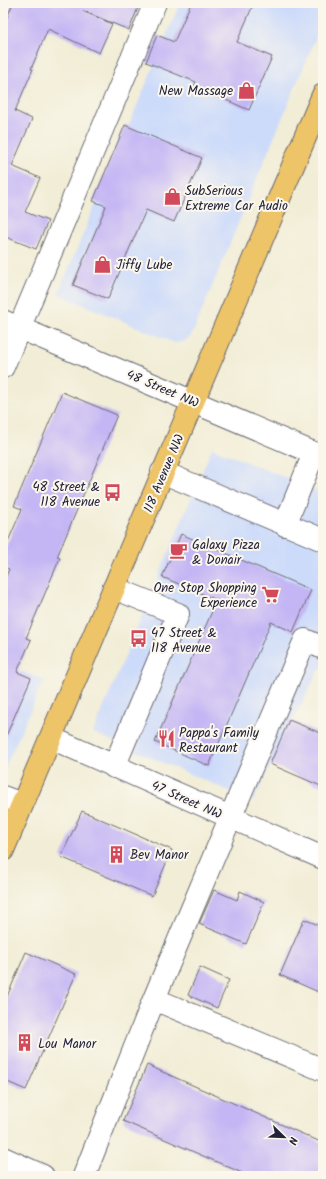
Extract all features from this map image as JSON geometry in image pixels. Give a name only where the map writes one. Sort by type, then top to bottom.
[{"type":"main road","name":"118 Avenue NW","points":[[3,850],[13,800],[51,738],[162,472],[323,95]]},
{"type":"street","points":[[3,367],[11,324],[155,3]]},
{"type":"street","name":"48 Street NW","points":[[11,324],[319,455]]},
{"type":"street","points":[[286,525],[319,455]]},
{"type":"street","points":[[162,472],[323,540]]},
{"type":"street","points":[[114,588],[178,614],[114,767]]},
{"type":"street","points":[[84,1176],[154,999],[305,640],[323,648]]},
{"type":"street","name":"47 Street NW","points":[[51,738],[229,818],[323,858]]},
{"type":"street","points":[[154,999],[323,1070]]},
{"type":"street","points":[[3,1158],[42,1176]]},
{"type":"shaded area","points":[[180,3],[323,3],[323,20],[194,330],[190,337],[183,342],[175,343],[58,294]]},
{"type":"shaded area","points":[[212,448],[323,493],[323,670],[319,669],[253,801],[93,733]]},
{"type":"shaded area","points":[[3,664],[44,680],[3,772]]},
{"type":"building","points":[[13,3],[140,3],[129,30],[83,11],[112,24],[99,53],[48,29],[31,69],[33,69],[15,111],[32,119],[12,166],[40,178],[25,212],[48,221],[36,249],[3,236],[3,27]]},
{"type":"building","points":[[191,3],[254,3],[237,42],[272,57],[249,110],[194,86],[196,82],[146,62],[157,35],[174,42]]},
{"type":"building","points":[[125,125],[202,158],[174,222],[146,210],[108,299],[73,285],[106,206],[93,201]]},
{"type":"building","points":[[62,392],[117,415],[57,557],[60,558],[26,638],[31,640],[17,672],[31,678],[3,743],[3,583],[9,569],[3,566],[3,553],[22,509],[14,506]]},
{"type":"building","points":[[181,534],[311,590],[293,632],[271,622],[209,766],[155,742],[217,600],[162,577]]},
{"type":"building","points":[[289,720],[323,734],[323,787],[270,764]]},
{"type":"building","name":"Bev Manor","points":[[82,811],[172,850],[152,896],[61,857]]},
{"type":"building","points":[[214,890],[237,900],[240,891],[264,902],[246,944],[199,924]]},
{"type":"building","points":[[304,919],[323,927],[323,994],[280,975]]},
{"type":"building","name":"Lou Manor","points":[[26,952],[76,974],[26,1090],[3,1080],[3,1006]]},
{"type":"building","points":[[200,967],[229,980],[217,1008],[188,995]]},
{"type":"building","points":[[147,1065],[323,1143],[323,1176],[249,1176],[123,1121]]},
{"type":"place","name":"New Massage","points":[[246,90]]},
{"type":"place","name":"SubSerious Extreme Car Audio","points":[[172,197]]},
{"type":"place","name":"Jiffy Lube","points":[[103,264]]},
{"type":"place","name":"48 Street & 118 Avenue","points":[[113,493]]},
{"type":"place","name":"Galaxy Pizza & Donair","points":[[179,551]]},
{"type":"place","name":"One Stop Shopping Experience","points":[[270,594]]},
{"type":"place","name":"47 Street & 118 Avenue","points":[[138,639]]},
{"type":"place","name":"Pappa's Family Restaurant","points":[[166,739]]},
{"type":"place","name":"Bev Manor","points":[[117,854]]},
{"type":"place","name":"Lou Manor","points":[[25,1043]]}]
